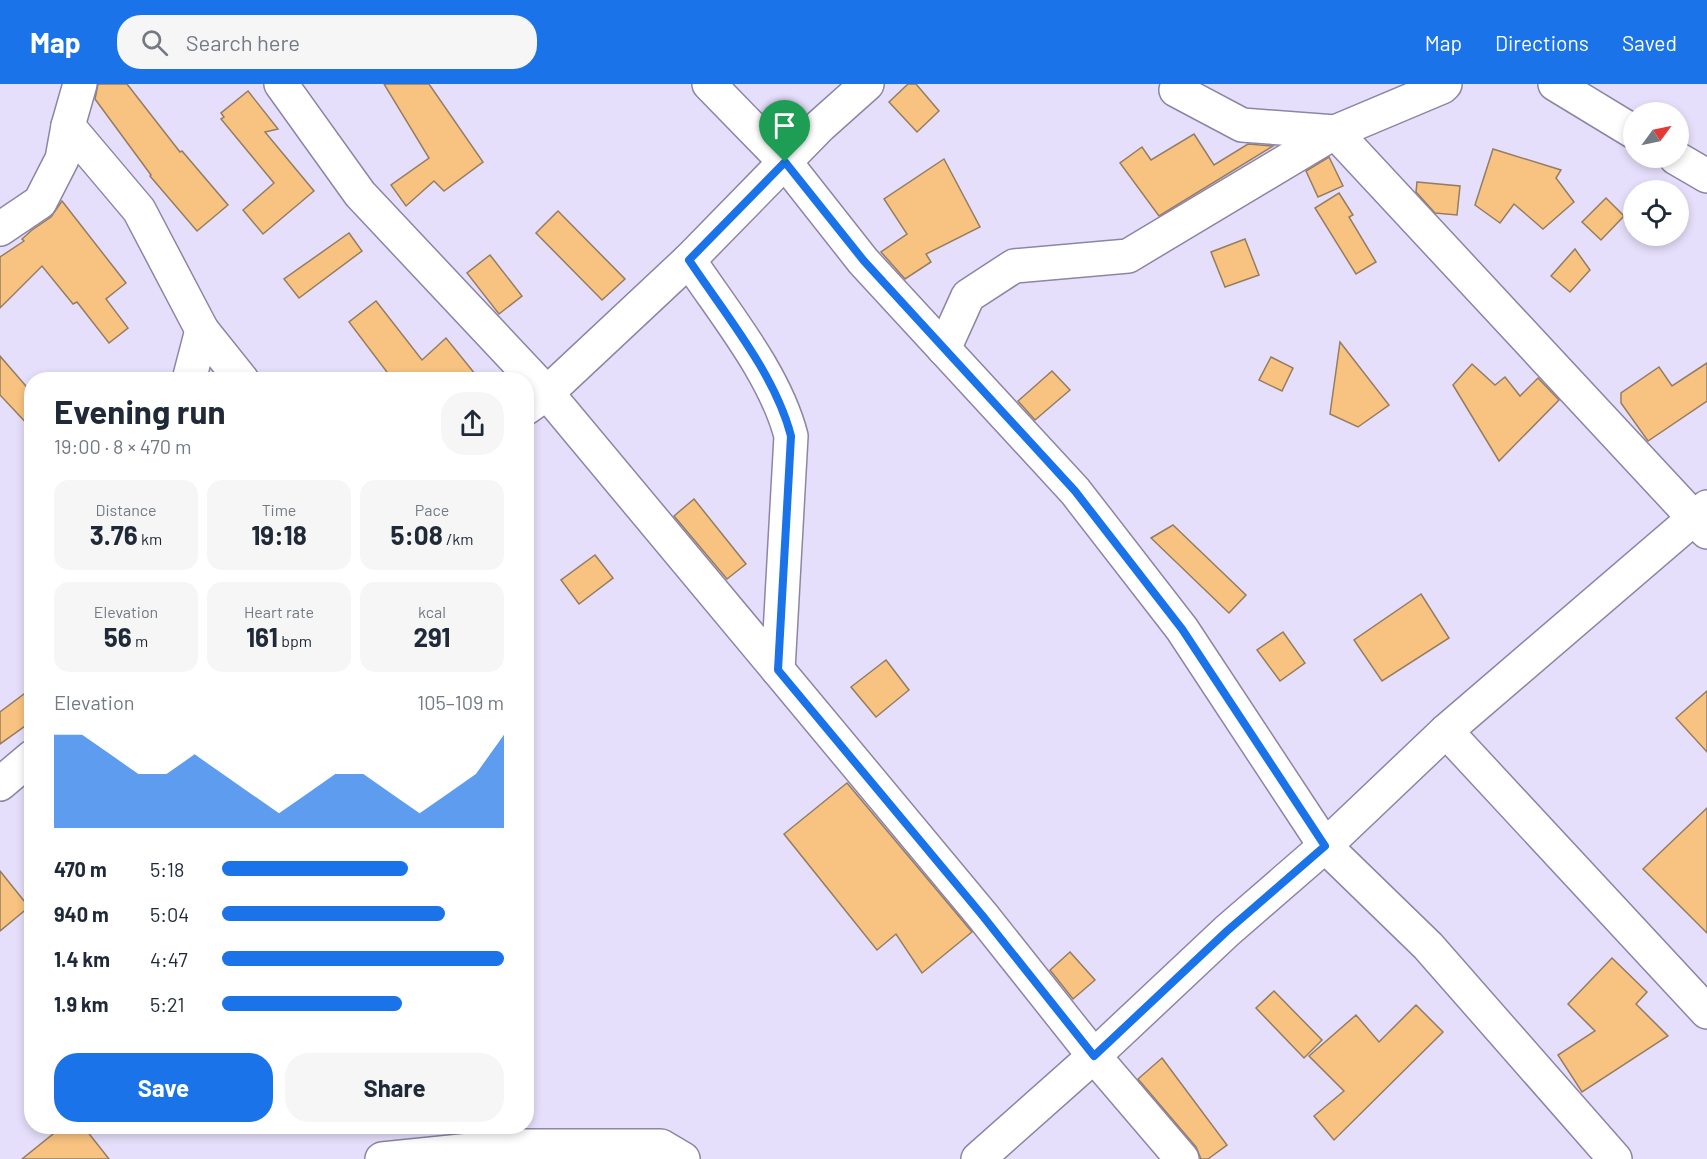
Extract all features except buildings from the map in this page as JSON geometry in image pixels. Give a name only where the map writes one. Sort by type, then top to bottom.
[{"type":"street","points":[[0,229],[40,202],[62,159],[68,126],[80,84]]},
{"type":"street","points":[[281,84],[360,194],[513,372]]},
{"type":"street","points":[[709,84],[785,162],[864,261],[1075,491],[1182,629],[1325,846],[1428,946],[1615,1159]]},
{"type":"street","points":[[867,84],[820,126],[689,260],[537,400],[778,670],[974,906],[1094,1056],[1182,1159]]},
{"type":"street","points":[[944,349],[968,296],[1014,266],[1128,256],[1335,132],[1445,84]]},
{"type":"street","points":[[1555,84],[1623,125]]},
{"type":"street","points":[[978,1159],[1094,1056],[1227,931],[1325,846],[1446,731],[1703,519],[1335,132],[1242,125],[1176,90]]},
{"type":"street","points":[[68,126],[139,210],[202,330],[236,372]]},
{"type":"street","points":[[1689,166],[1707,176]]},
{"type":"street","points":[[689,260],[770,381],[785,413],[791,436],[778,670]]},
{"type":"street","points":[[191,372],[202,330]]},
{"type":"street","points":[[1446,731],[1707,1012]]},
{"type":"street","points":[[0,784],[24,764]]},
{"type":"street","points":[[382,1159],[510,1146],[661,1146],[683,1159]]},
{"type":"route","points":[[785,162],[864,261],[1075,491],[1182,629],[1325,846],[1227,931],[1094,1056],[982,915],[778,670],[791,436],[785,413],[770,381],[689,260],[785,162]]}]
